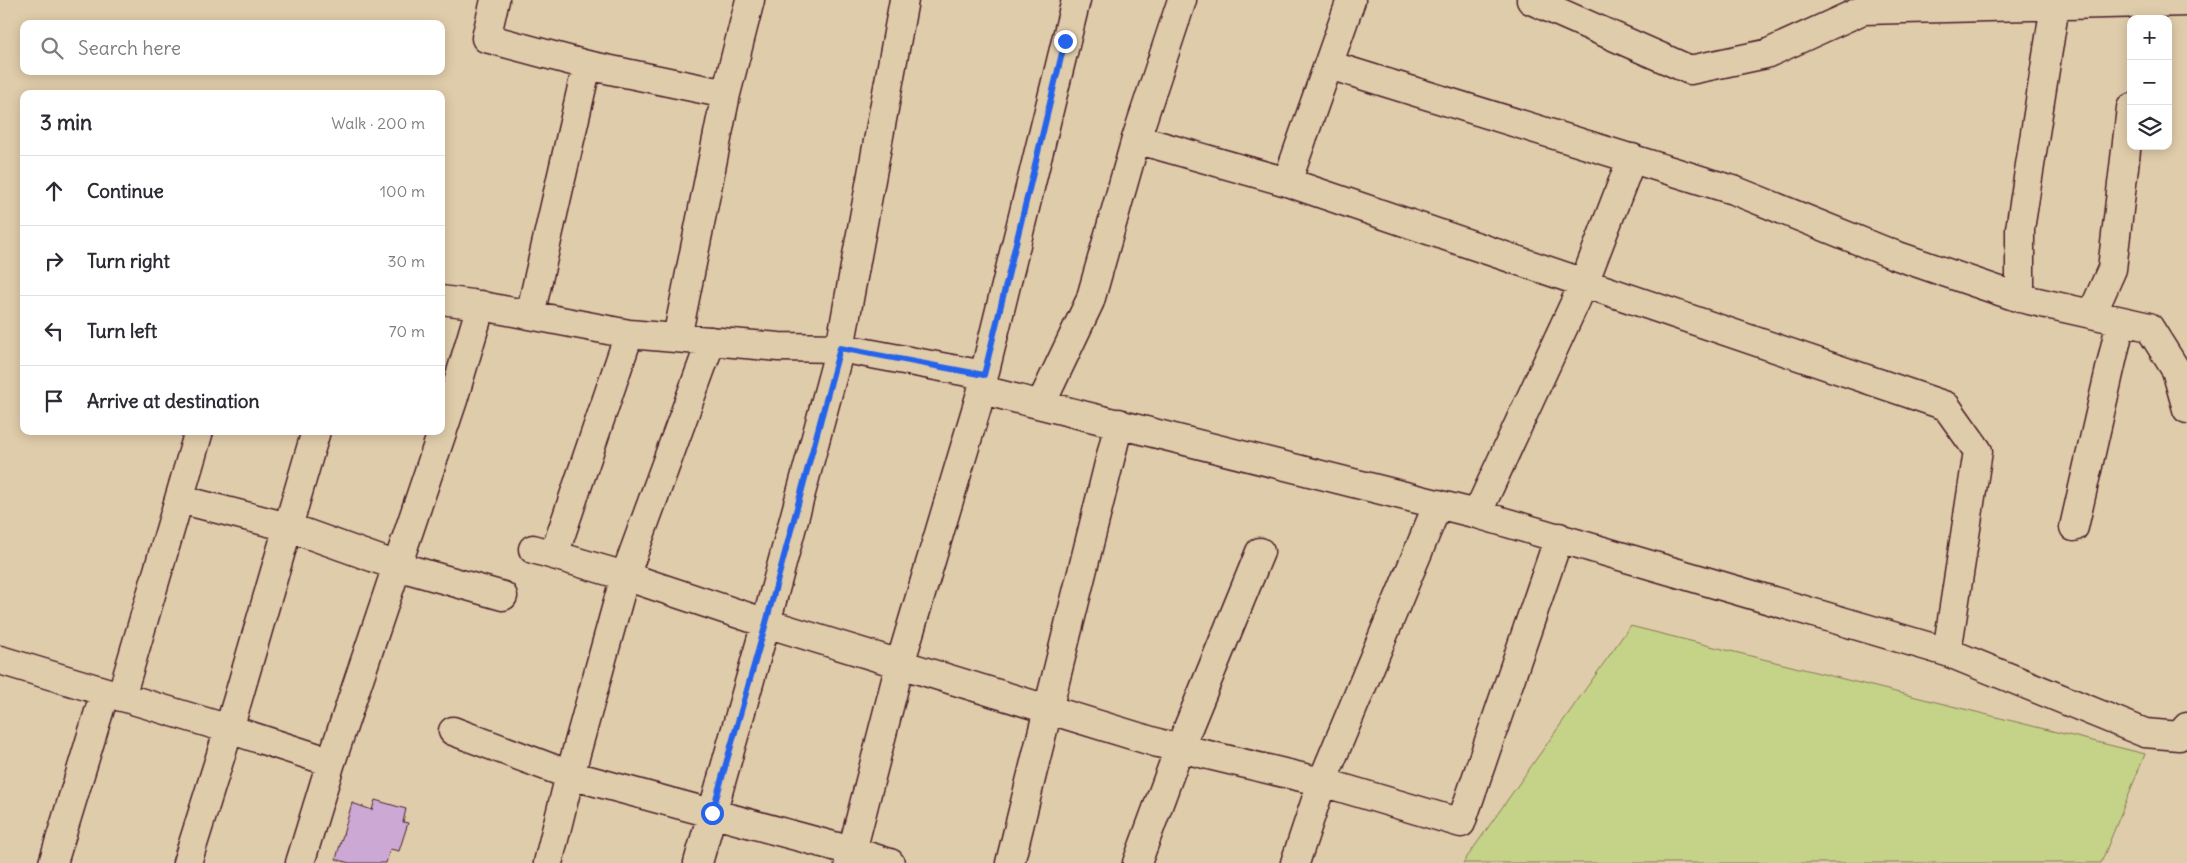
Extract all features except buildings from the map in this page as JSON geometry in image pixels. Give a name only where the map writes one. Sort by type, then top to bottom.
[{"type":"street","points":[[496,0],[486,38],[587,66],[726,94]]},
{"type":"street","points":[[677,338],[726,94],[750,0]]},
{"type":"street","points":[[698,863],[766,623],[840,348],[904,0]]},
{"type":"street","points":[[851,857],[900,664],[983,382],[1076,0]]},
{"type":"street","points":[[1041,404],[1090,301],[1136,139],[1182,0]]},
{"type":"street","points":[[1287,182],[1351,0]]},
{"type":"street","points":[[1531,0],[1690,70],[1766,54],[1863,10],[2055,5],[2140,11],[2187,2]]},
{"type":"street","points":[[2020,298],[2020,229],[2055,5]]},
{"type":"street","points":[[1329,65],[1736,191],[1892,254],[2020,298],[2149,327],[2176,370],[2187,409]]},
{"type":"street","points":[[530,315],[587,66]]},
{"type":"street","points":[[1136,139],[1287,182],[1946,406],[1978,451],[1947,652]]},
{"type":"street","points":[[2092,314],[2112,269],[2127,142]]},
{"type":"street","points":[[1477,514],[1584,283],[1632,158]]},
{"type":"street","points":[[445,300],[481,305],[629,334],[779,347],[840,348],[983,382],[1041,404],[1477,514],[1947,652],[2145,733],[2179,736],[2187,727]]},
{"type":"street","points":[[445,424],[481,305]]},
{"type":"street","points":[[2074,527],[2121,321]]},
{"type":"street","points":[[629,334],[544,552],[1049,710],[1180,748],[1322,782],[1460,823],[1559,537]]},
{"type":"street","points":[[548,863],[570,775],[625,576],[711,341]]},
{"type":"street","points":[[1010,863],[1119,423]]},
{"type":"street","points":[[53,863],[179,499],[198,435]]},
{"type":"street","points":[[187,863],[229,729],[315,435]]},
{"type":"street","points":[[300,863],[331,762],[441,435]]},
{"type":"street","points":[[179,499],[288,527],[397,566],[503,596]]},
{"type":"street","points":[[1295,863],[1322,782],[1438,504]]},
{"type":"street","points":[[1137,863],[1180,748],[1260,552]]},
{"type":"street","points":[[0,660],[331,762]]},
{"type":"street","points":[[453,731],[570,775],[712,813],[851,857],[890,863]]},
{"type":"green space","points":[[1630,626],[2145,754],[2101,863],[1463,863]]},
{"type":"route","points":[[712,813],[766,623],[840,348],[984,375],[1065,41]]}]
